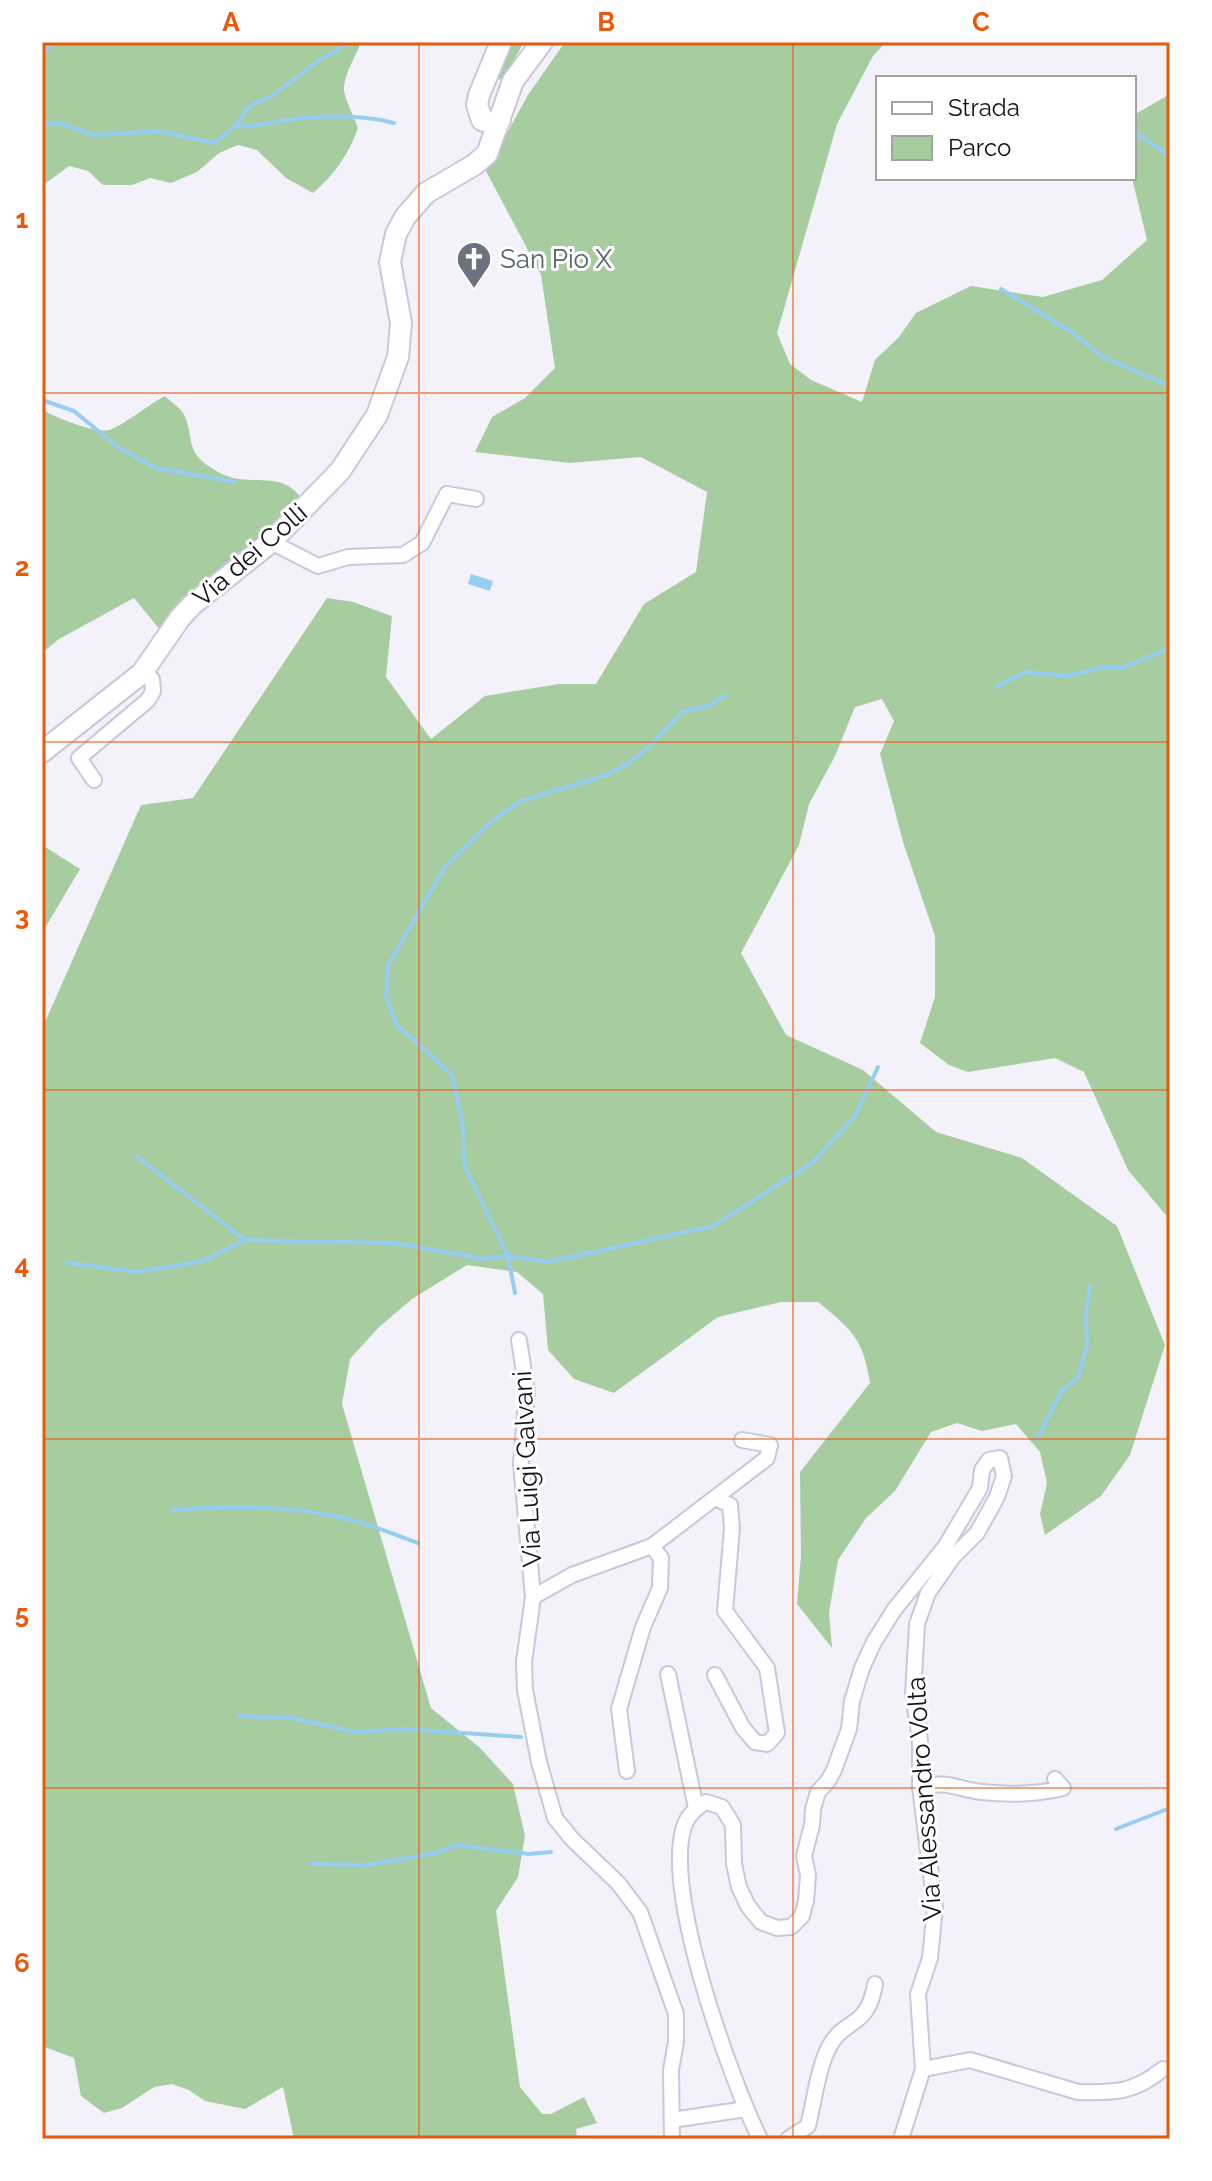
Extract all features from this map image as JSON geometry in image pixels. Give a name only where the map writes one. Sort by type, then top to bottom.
[{"type":"street","points":[[500,120],[491,123],[482,120],[477,105],[501,42]]},
{"type":"street","name":"Via dei Colli","points":[[42,752],[142,673],[192,605],[271,542],[340,471],[377,415],[398,357],[401,323],[390,262],[400,225],[426,193],[487,154],[513,81],[542,42]]},
{"type":"street","points":[[271,542],[318,566],[348,557],[403,555],[422,543],[447,494],[476,499]]},
{"type":"street","points":[[94,780],[79,758],[148,700],[153,691],[152,679],[142,673]]},
{"type":"street","name":"Via Luigi Galvani","points":[[519,1340],[527,1392],[521,1463],[533,1597],[524,1662],[525,1690],[539,1762],[555,1818],[572,1839],[618,1883],[640,1912],[676,2014],[676,2042],[671,2070],[672,2139]]},
{"type":"street","name":"Via Luigi Galvani","points":[[533,1597],[572,1575],[652,1546],[717,1499],[767,1458],[770,1445],[742,1440]]},
{"type":"street","name":"Via Alessandro Volta","points":[[696,1808],[706,1802],[722,1807],[733,1825],[734,1864],[739,1887],[748,1906],[761,1922],[777,1928],[791,1927],[802,1916],[806,1901],[808,1875],[804,1856],[813,1809],[818,1792],[834,1770],[849,1729],[852,1701],[874,1642],[894,1610],[945,1547],[980,1488],[982,1470],[989,1460],[1000,1458],[1004,1476],[997,1497],[977,1533],[953,1557],[928,1593],[917,1624],[913,1694],[920,1740],[920,1787],[935,1907],[930,1958],[918,1994],[923,2069],[901,2139]]},
{"type":"street","points":[[715,1675],[743,1728],[755,1742],[767,1744],[777,1733],[767,1668],[725,1611],[732,1528],[730,1505],[717,1499]]},
{"type":"street","points":[[627,1771],[619,1709],[643,1627],[660,1588],[661,1558],[652,1546]]},
{"type":"street","points":[[668,1674],[696,1808],[687,1819],[681,1850],[685,1911],[700,1973],[746,2109],[760,2139]]},
{"type":"street","points":[[920,1787],[942,1782],[979,1792],[1036,1795],[1063,1788],[1055,1779]]},
{"type":"street","points":[[788,2139],[808,2126],[829,2046],[872,2003],[875,1984]]},
{"type":"street","points":[[923,2069],[970,2060],[1078,2092],[1117,2093],[1148,2082],[1163,2069]]},
{"type":"street","points":[[672,2120],[746,2109]]},
{"type":"green space","points":[[42,42],[361,42],[344,85],[358,128],[340,164],[313,193],[286,178],[257,150],[238,145],[219,153],[197,172],[171,183],[150,178],[132,185],[103,185],[88,171],[69,166],[42,186]]},
{"type":"green space","points":[[513,42],[524,42],[504,77],[499,80],[496,75]]},
{"type":"green space","points":[[565,42],[886,42],[873,56],[837,124],[777,333],[790,364],[811,380],[862,402],[875,360],[899,337],[916,313],[971,286],[1043,297],[1102,280],[1147,240],[1132,180],[1136,180],[1136,114],[1170,94],[1170,1220],[1128,1170],[1084,1072],[1055,1058],[968,1072],[949,1065],[920,1043],[935,997],[935,936],[903,842],[880,754],[894,721],[882,699],[855,707],[835,756],[809,804],[799,845],[741,953],[786,1035],[863,1070],[936,1132],[1022,1158],[1117,1226],[1165,1345],[1130,1455],[1101,1496],[1045,1535],[1040,1514],[1047,1483],[1040,1452],[1016,1424],[982,1431],[957,1423],[931,1432],[895,1491],[866,1518],[838,1560],[829,1613],[832,1648],[797,1604],[801,1556],[800,1472],[870,1383],[864,1355],[854,1336],[818,1302],[781,1302],[718,1317],[614,1393],[574,1379],[548,1350],[543,1294],[517,1272],[467,1265],[412,1299],[378,1328],[350,1359],[342,1404],[431,1708],[480,1748],[513,1784],[525,1836],[518,1877],[496,1911],[520,2087],[542,2114],[551,2114],[584,2097],[597,2123],[576,2129],[577,2139],[294,2139],[283,2087],[245,2109],[205,2101],[189,2090],[172,2084],[154,2087],[122,2108],[104,2113],[81,2096],[74,2058],[42,2046],[42,1029],[141,805],[193,798],[327,598],[353,602],[392,616],[386,677],[431,739],[485,696],[559,684],[596,684],[644,604],[696,572],[707,492],[641,457],[570,463],[475,452],[492,417],[525,398],[555,368],[541,275],[486,171],[528,95]]},
{"type":"green space","points":[[165,396],[183,413],[193,449],[202,461],[232,478],[281,483],[302,499],[206,581],[161,631],[134,598],[59,639],[42,653],[42,409],[75,424],[109,430]]},
{"type":"green space","points":[[42,845],[80,869],[42,933]]},
{"type":"water","points":[[471,574],[493,581],[490,591],[468,584]]},
{"type":"waterway","points":[[42,53],[55,42]]},
{"type":"waterway","points":[[42,125],[58,123],[95,135],[159,131],[214,143],[235,126],[250,106],[273,95],[350,42]]},
{"type":"waterway","points":[[235,126],[327,116],[394,123]]},
{"type":"waterway","points":[[1136,133],[1170,156]]},
{"type":"waterway","points":[[1001,289],[1070,331],[1103,357],[1170,386]]},
{"type":"waterway","points":[[42,400],[74,411],[120,449],[156,468],[235,482]]},
{"type":"waterway","points":[[996,687],[1025,672],[1068,676],[1099,668],[1122,668],[1170,648]]},
{"type":"waterway","points":[[515,1293],[508,1256],[465,1167],[462,1120],[452,1075],[396,1024],[386,996],[388,965],[445,867],[492,821],[521,801],[604,776],[629,763],[682,712],[711,705],[726,695]]},
{"type":"waterway","points":[[68,1263],[137,1272],[203,1261],[245,1240],[394,1243],[484,1259],[508,1256],[548,1262],[713,1226],[812,1163],[855,1116],[878,1067]]},
{"type":"waterway","points":[[136,1156],[245,1240]]},
{"type":"waterway","points":[[1038,1437],[1062,1391],[1078,1377],[1087,1346],[1086,1314],[1090,1285]]},
{"type":"waterway","points":[[173,1510],[239,1507],[304,1511],[356,1521],[418,1543]]},
{"type":"waterway","points":[[239,1716],[292,1718],[355,1732],[405,1729],[521,1737]]},
{"type":"waterway","points":[[1116,1829],[1170,1808]]},
{"type":"waterway","points":[[310,1864],[367,1865],[436,1853],[456,1845],[529,1854],[551,1852]]},
{"type":"place","name":"San Pio X","points":[[474,290]]}]
